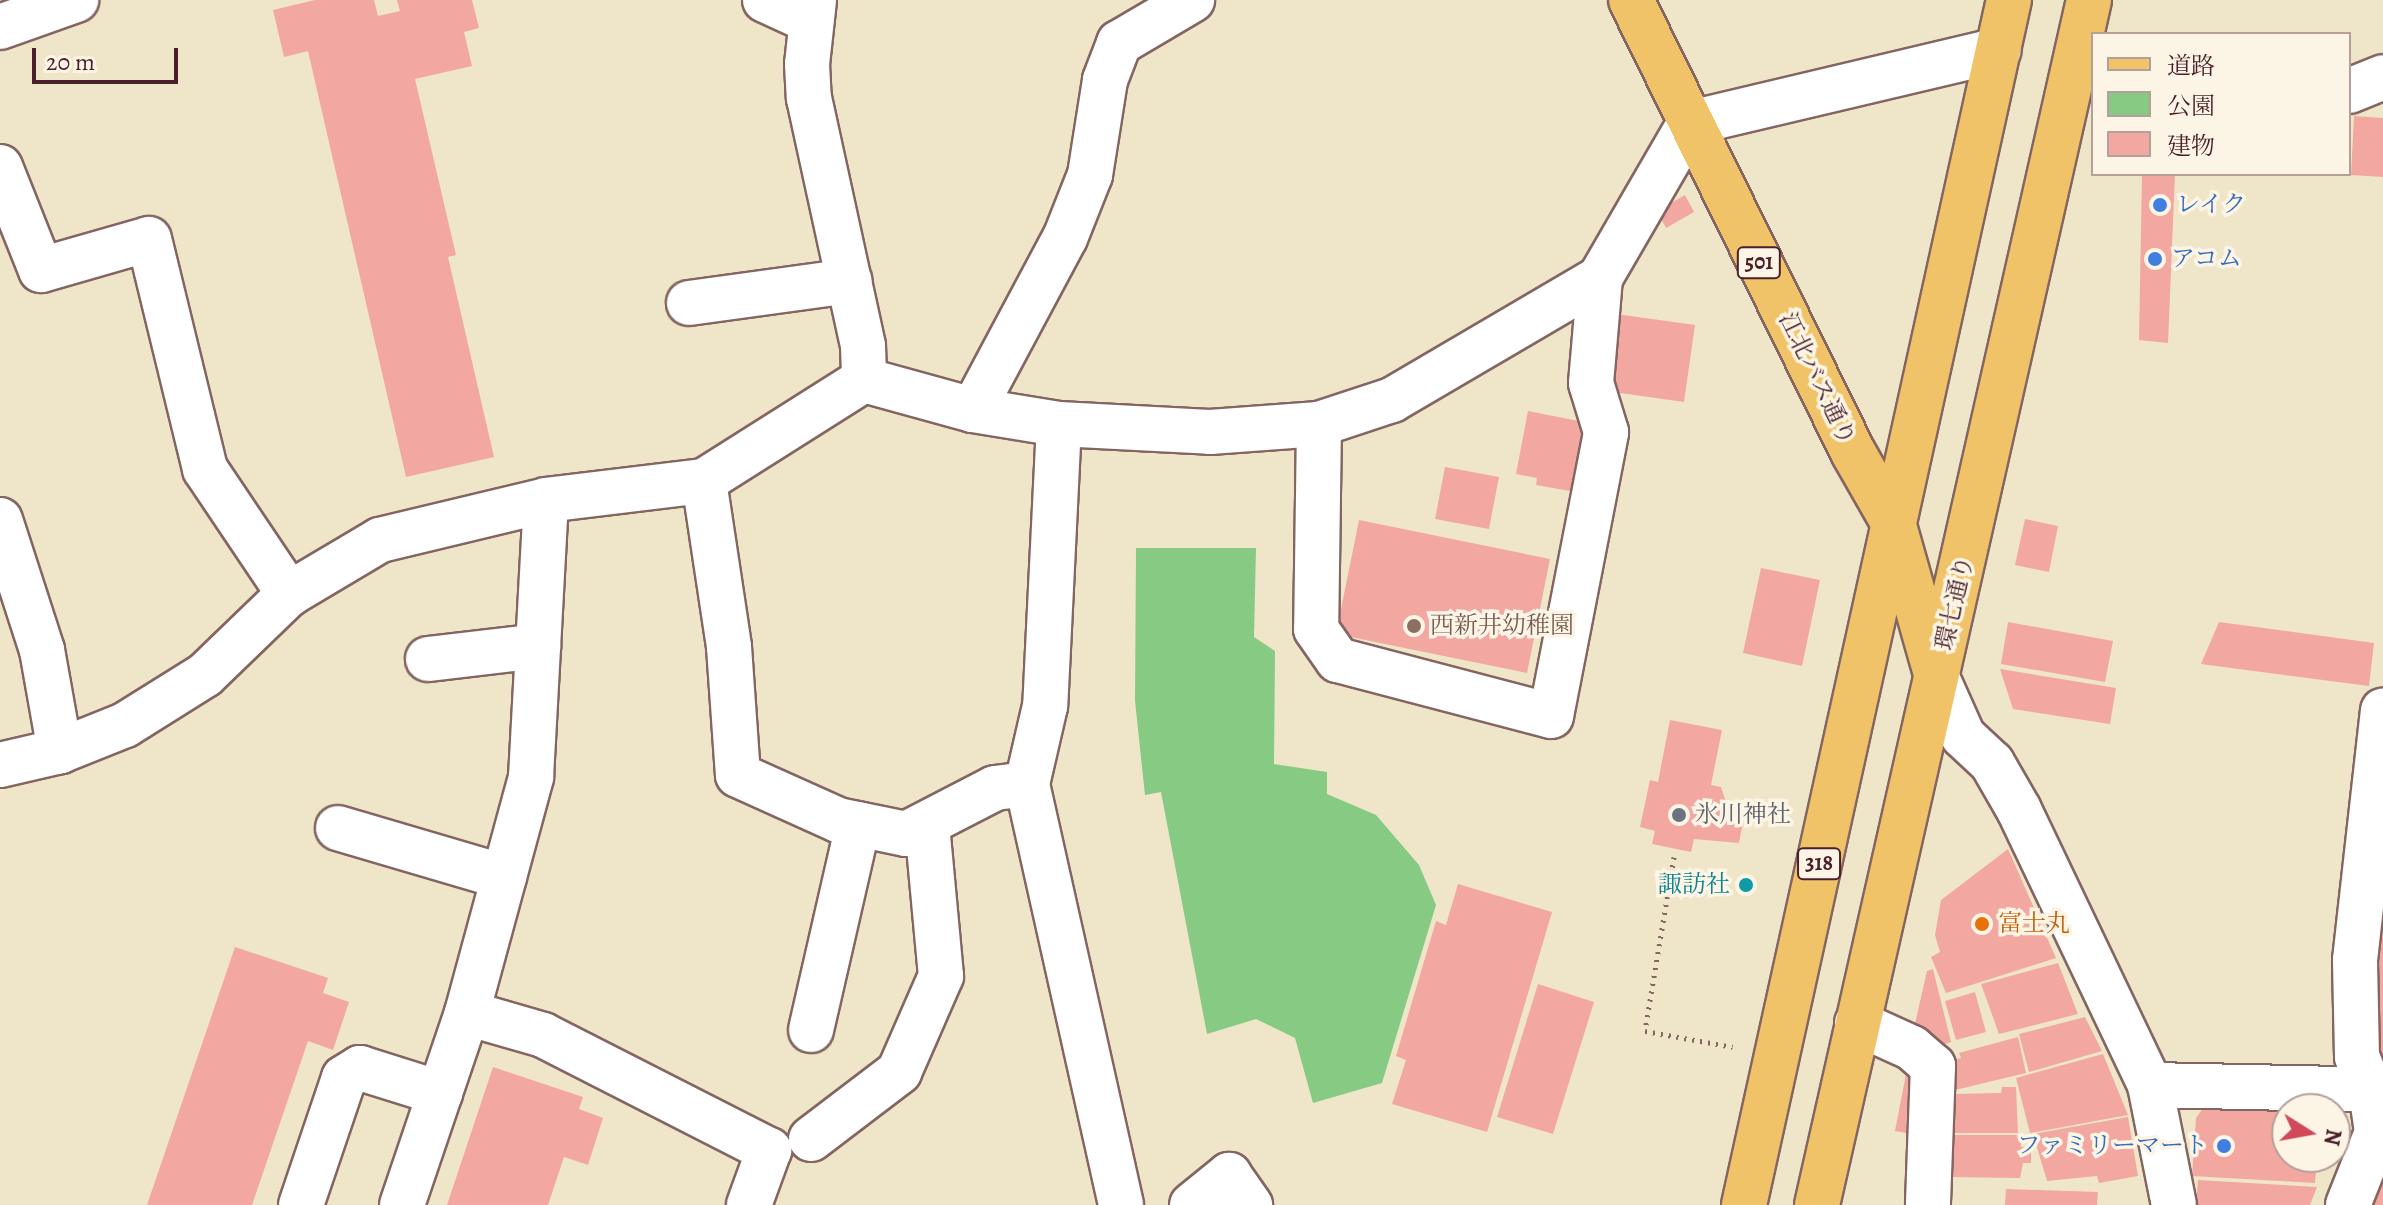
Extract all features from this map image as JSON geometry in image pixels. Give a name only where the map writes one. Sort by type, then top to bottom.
[{"type":"main road","name":"江北バス通り","points":[[1631,0],[1853,452],[1893,522],[1938,680]]},
{"type":"main road","name":"318","points":[[1744,1205],[2009,0]]},
{"type":"main road","name":"環七通り","points":[[1817,1205],[1857,1023],[2083,73],[2089,0]]},
{"type":"street","points":[[0,27],[76,0]]},
{"type":"street","points":[[765,0],[812,11],[809,98],[863,346],[864,380]]},
{"type":"street","points":[[973,410],[1065,238],[1090,175],[1105,80],[1119,43],[1192,0]]},
{"type":"street","points":[[1319,424],[1316,629],[1338,660],[1551,716],[1606,432],[1591,383],[1600,278],[1690,123],[1998,50]]},
{"type":"street","points":[[2351,90],[2383,77]]},
{"type":"street","points":[[0,167],[41,270],[149,239],[205,469],[289,594]]},
{"type":"street","points":[[0,765],[60,751],[125,725],[205,675],[289,594],[380,540],[546,500],[704,481],[864,380],[973,410],[1059,424],[1210,432],[1319,424],[1392,400],[1600,278]]},
{"type":"street","points":[[689,303],[850,281]]},
{"type":"street","points":[[1059,424],[1045,706],[1027,784],[1121,1205]]},
{"type":"street","points":[[704,481],[729,647],[738,775],[858,824],[906,834],[995,788],[1027,784]]},
{"type":"street","points":[[402,1205],[467,1013],[531,777],[546,500]]},
{"type":"street","points":[[0,520],[42,650],[60,751]]},
{"type":"street","points":[[428,659],[538,646]]},
{"type":"street","points":[[1938,680],[1963,736],[1992,763],[2019,810],[2150,1085],[2174,1205]]},
{"type":"street","points":[[2348,1205],[2377,1132],[2379,1093],[2357,1057],[2355,960],[2383,711]]},
{"type":"street","points":[[811,1030],[858,824]]},
{"type":"street","points":[[811,1139],[899,1072],[941,976],[927,825]]},
{"type":"street","points":[[338,828],[504,877]]},
{"type":"street","points":[[467,1013],[543,1035],[769,1150],[749,1205]]},
{"type":"street","points":[[1857,1023],[1912,1048],[1933,1066],[1936,1087],[1928,1205]]},
{"type":"street","points":[[301,1205],[344,1078],[360,1068],[440,1093]]},
{"type":"street","points":[[2150,1085],[2379,1093]]},
{"type":"street","points":[[1192,1205],[1229,1175],[1250,1205]]},
{"type":"path","points":[[1674,857],[1645,1031],[1734,1047]]},
{"type":"green space","points":[[1136,548],[1256,548],[1254,637],[1275,651],[1274,764],[1327,772],[1327,794],[1376,815],[1419,865],[1436,905],[1382,1083],[1313,1103],[1295,1038],[1256,1019],[1207,1034],[1161,792],[1145,795],[1135,701]]},
{"type":"building","points":[[315,0],[374,0],[378,16],[400,11],[397,0],[472,0],[479,28],[464,32],[472,66],[415,79],[456,255],[448,257],[494,457],[406,477],[308,51],[284,57],[273,10]]},
{"type":"building","points":[[2354,116],[2383,118],[2383,177],[2351,175]]},
{"type":"building","points":[[2142,176],[2175,176],[2168,343],[2139,340]]},
{"type":"building","points":[[1685,195],[1694,212],[1666,228],[1657,211]]},
{"type":"building","points":[[1616,314],[1695,325],[1684,402],[1606,391]]},
{"type":"building","points":[[1528,411],[1594,424],[1581,493],[1536,485],[1537,478],[1516,474]]},
{"type":"building","points":[[1445,467],[1499,477],[1489,529],[1435,519]]},
{"type":"building","points":[[2025,519],[2058,526],[2049,572],[2015,565]]},
{"type":"building","points":[[1359,520],[1550,559],[1527,673],[1336,634]]},
{"type":"building","points":[[1761,568],[1820,580],[1802,666],[1743,653]]},
{"type":"building","points":[[2008,622],[2113,641],[2105,682],[2001,664]]},
{"type":"building","points":[[2219,622],[2374,643],[2369,686],[2201,664]]},
{"type":"building","points":[[2000,669],[2116,688],[2110,724],[2013,709]]},
{"type":"building","points":[[1670,720],[1722,730],[1711,785],[1721,787],[1726,802],[1746,806],[1739,843],[1694,839],[1691,852],[1652,844],[1655,831],[1640,827],[1650,780],[1658,782]]},
{"type":"building","points":[[2008,849],[2056,958],[1946,993],[1931,957],[1940,952],[1935,935],[1941,900]]},
{"type":"building","points":[[1458,884],[1552,912],[1487,1132],[1392,1104],[1406,1060],[1396,1056],[1436,921],[1446,925]]},
{"type":"building","points":[[2383,920],[2383,1061],[2379,1062],[2371,1006],[2379,1004],[2372,976]]},
{"type":"building","points":[[235,947],[328,978],[323,993],[349,1002],[333,1050],[308,1041],[252,1205],[147,1205]]},
{"type":"building","points":[[2058,963],[2078,1014],[1999,1034],[1981,984]]},
{"type":"building","points":[[1933,969],[1951,1042],[1936,1047],[1914,1028],[1927,971]]},
{"type":"building","points":[[1538,984],[1594,1002],[1553,1134],[1497,1117]]},
{"type":"building","points":[[1975,992],[1986,1032],[1956,1040],[1945,1001]]},
{"type":"building","points":[[2085,1017],[2102,1051],[2029,1072],[2019,1034]]},
{"type":"building","points":[[2018,1037],[2026,1073],[1955,1090],[1948,1061],[1961,1058],[1959,1053]]},
{"type":"building","points":[[2103,1054],[2128,1115],[2030,1133],[2016,1078]]},
{"type":"building","points":[[493,1067],[583,1097],[579,1109],[603,1118],[588,1165],[564,1157],[548,1205],[447,1205]]},
{"type":"building","points":[[1907,1069],[1923,1093],[1918,1135],[1895,1131]]},
{"type":"building","points":[[2002,1087],[2016,1087],[2018,1133],[1952,1133],[1952,1094],[2001,1093]]},
{"type":"building","points":[[2204,1107],[2271,1111],[2271,1173],[2316,1173],[2315,1183],[2192,1176],[2196,1118]]},
{"type":"building","points":[[2128,1117],[2138,1176],[2099,1183],[2097,1176],[2047,1181],[2033,1134]]},
{"type":"building","points":[[1943,1135],[2020,1135],[2021,1147],[2031,1147],[2031,1163],[2023,1163],[2020,1178],[1943,1177]]},
{"type":"building","points":[[2383,1176],[2383,1205],[2370,1205]]},
{"type":"building","points":[[2198,1180],[2317,1187],[2310,1205],[2196,1205]]},
{"type":"building","points":[[2006,1189],[2098,1192],[2097,1205],[2005,1205]]},
{"type":"place","name":"レイク","points":[[2160,205]]},
{"type":"place","name":"アコム","points":[[2155,259]]},
{"type":"place","name":"西新井幼稚園","points":[[1414,626]]},
{"type":"place","name":"氷川神社","points":[[1679,815]]},
{"type":"place","name":"諏訪社","points":[[1746,885]]},
{"type":"place","name":"富士丸","points":[[1982,924]]},
{"type":"place","name":"ファミリーマート","points":[[2224,1146]]}]
